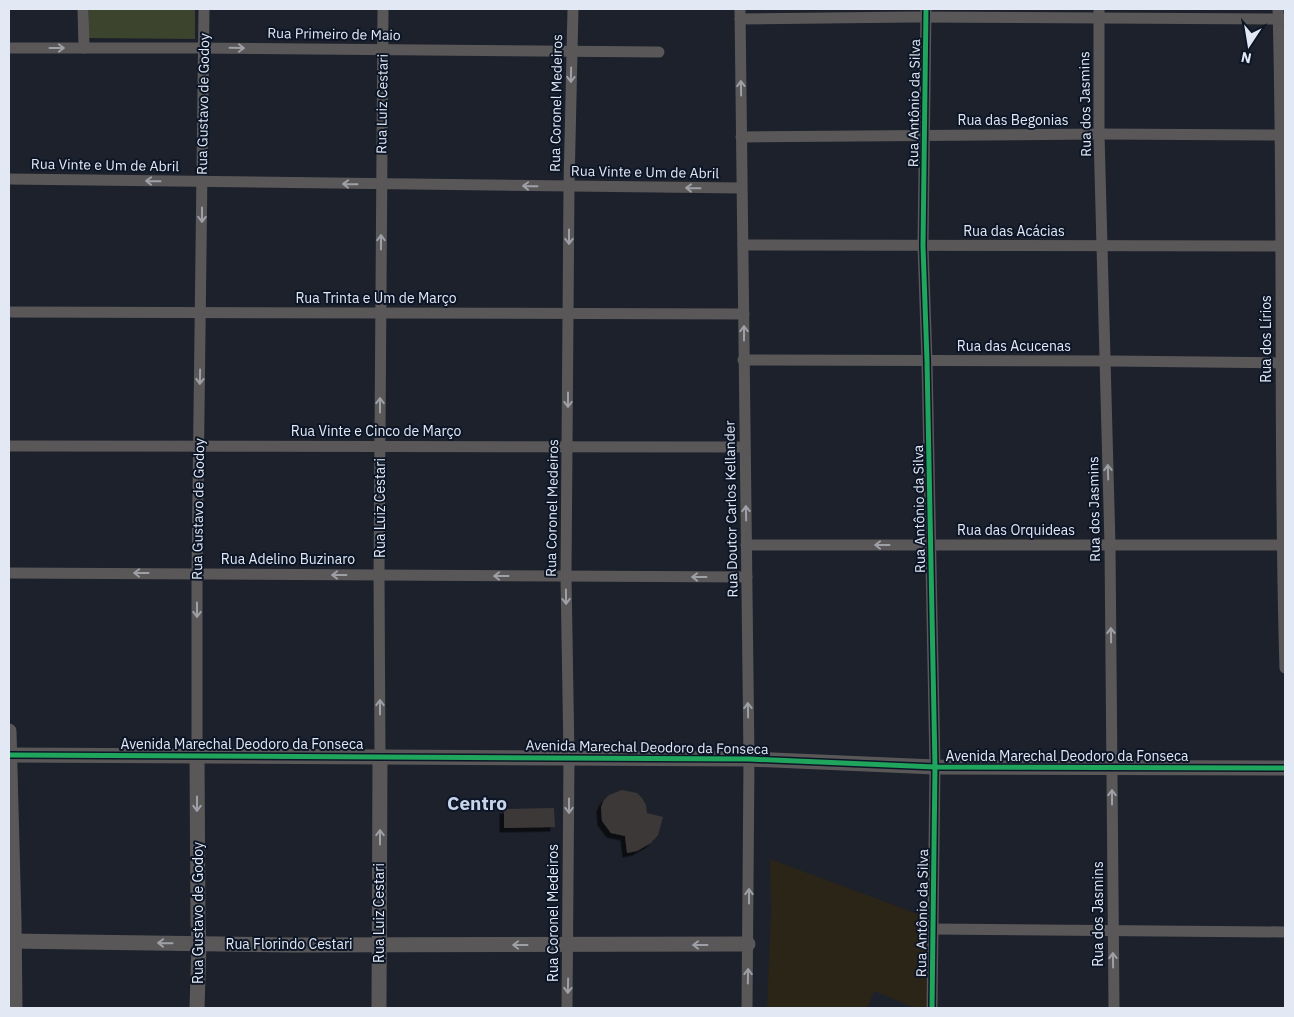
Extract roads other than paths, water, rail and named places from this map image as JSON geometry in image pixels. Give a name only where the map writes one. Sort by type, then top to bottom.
[{"type":"street","points":[[83,9],[84,48]]},
{"type":"street","name":"Rua Gustavo de Godoy","points":[[197,1008],[199,944],[197,574],[204,9]]},
{"type":"street","name":"Rua Luiz Cestari","points":[[379,1008],[379,575],[383,9]]},
{"type":"street","name":"Rua Coronel Medeiros","points":[[567,1008],[569,758],[566,576],[569,186],[573,9]]},
{"type":"street","name":"Rua Antônio da Silva","points":[[926,13],[923,246],[935,767],[932,1008]]},
{"type":"street","points":[[740,14],[1099,13],[1280,16]]},
{"type":"street","name":"Rua dos Jasmins","points":[[1099,13],[1102,245],[1110,545],[1114,1008]]},
{"type":"street","name":"Rua Doutor Carlos Kellander","points":[[740,14],[749,759],[748,1008]]},
{"type":"street","name":"Rua dos Lírios","points":[[1280,16],[1283,135],[1283,545],[1285,668]]},
{"type":"street","name":"Rua Primeiro de Maio","points":[[9,48],[659,52]]},
{"type":"street","name":"Rua das Begonias","points":[[742,137],[1100,134],[1283,135]]},
{"type":"street","name":"Rua Vinte e Um de Abril","points":[[9,179],[742,188]]},
{"type":"street","name":"Rua das Acácias","points":[[743,245],[1283,246]]},
{"type":"street","name":"Rua Trinta e Um de Março","points":[[9,312],[744,314]]},
{"type":"street","name":"Rua das Acucenas","points":[[744,360],[1283,363]]},
{"type":"street","name":"Rua Vinte e Cinco de Março","points":[[9,446],[744,447]]},
{"type":"street","name":"Rua das Orquideas","points":[[746,545],[1283,545]]},
{"type":"street","name":"Rua Adelino Buzinaro","points":[[9,573],[747,577]]},
{"type":"street","points":[[9,731],[12,941],[15,1008]]},
{"type":"street","name":"Avenida Marechal Deodoro da Fonseca","points":[[10,755],[749,759],[935,767],[1285,768]]},
{"type":"street","points":[[933,929],[1285,932]]},
{"type":"street","name":"Rua Florindo Cestari","points":[[12,941],[199,944],[748,944]]},
{"type":"district","name":"Centro","points":[[477,803]]}]
